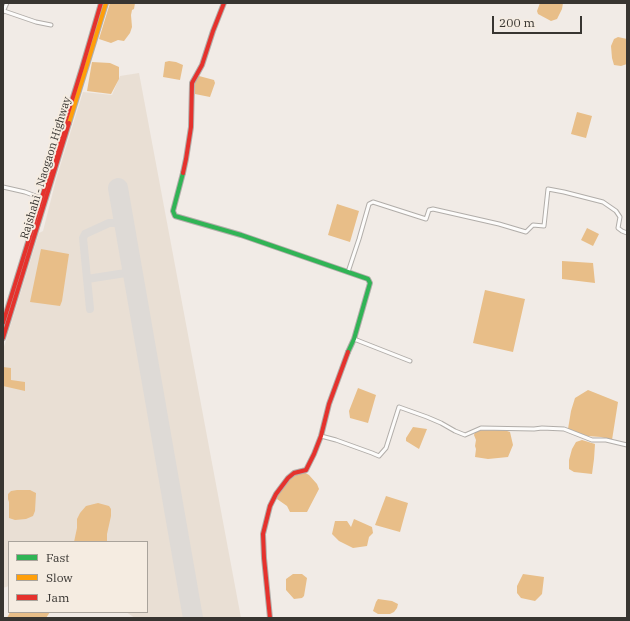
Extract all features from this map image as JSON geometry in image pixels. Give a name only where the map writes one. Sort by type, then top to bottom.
[{"type":"street","points":[[7,3],[3,12],[51,25]]},
{"type":"street","name":"Rajshahi - Naogaon Highway","points":[[3,338],[101,3]]},
{"type":"street","name":"Rajshahi - Naogaon Highway","points":[[3,323],[41,198],[46,189],[75,107],[106,3]]},
{"type":"street","points":[[224,3],[202,65],[192,83],[191,127],[186,159],[173,211],[175,216],[241,235],[368,279],[370,283],[354,339],[329,404],[321,436],[314,454],[306,470],[294,473],[288,478],[276,494],[270,506],[263,534],[270,618]]},
{"type":"street","points":[[3,187],[25,192],[41,198]]},
{"type":"street","points":[[348,272],[369,204],[373,202],[426,219],[429,210],[433,209],[499,224],[526,232],[533,225],[544,226],[548,189],[603,202],[616,211],[620,217],[618,228],[627,233]]},
{"type":"street","points":[[354,339],[410,361]]},
{"type":"street","points":[[321,436],[372,452],[379,456],[386,448],[399,407],[441,423],[465,436],[472,431],[481,428],[564,429],[592,440],[606,440],[627,445]]},
{"type":"shaded area","points":[[110,3],[135,3],[131,15],[132,27],[130,33],[124,41],[118,40],[111,43],[99,39]]},
{"type":"shaded area","points":[[540,3],[563,3],[557,19],[551,21],[538,14],[537,11]]},
{"type":"shaded area","points":[[618,37],[627,39],[627,64],[621,66],[614,65],[612,58],[611,46],[614,39]]},
{"type":"shaded area","points":[[169,61],[183,65],[180,80],[163,77],[165,62]]},
{"type":"shaded area","points":[[92,62],[110,63],[119,67],[119,79],[111,94],[87,91]]},
{"type":"shaded area","points":[[139,73],[241,618],[135,618],[128,613],[148,613],[148,541],[8,541],[8,586],[3,588],[3,350],[39,233],[43,231],[57,176],[83,92],[112,95],[120,76]]},
{"type":"shaded area","points":[[199,76],[214,80],[215,83],[210,97],[195,94],[195,81]]},
{"type":"shaded area","points":[[577,112],[592,116],[586,138],[571,134]]},
{"type":"shaded area","points":[[337,204],[359,211],[350,242],[328,235]]},
{"type":"shaded area","points":[[587,228],[599,234],[593,246],[581,240]]},
{"type":"shaded area","points":[[41,249],[69,254],[60,306],[30,302]]},
{"type":"shaded area","points":[[562,261],[593,263],[595,283],[562,279]]},
{"type":"shaded area","points":[[485,290],[525,299],[513,352],[473,343]]},
{"type":"shaded area","points":[[3,367],[11,368],[11,380],[25,382],[25,391],[3,386]]},
{"type":"shaded area","points":[[358,388],[376,395],[368,423],[350,418],[349,411]]},
{"type":"shaded area","points":[[588,390],[618,402],[612,440],[601,437],[587,436],[568,429],[575,398]]},
{"type":"shaded area","points":[[413,427],[427,429],[419,449],[406,441],[406,438]]},
{"type":"shaded area","points":[[479,429],[504,430],[510,432],[513,445],[508,457],[488,459],[475,457],[476,440],[474,435]]},
{"type":"shaded area","points":[[582,440],[595,444],[592,474],[574,472],[569,469],[569,460],[572,449],[576,442]]},
{"type":"shaded area","points":[[304,472],[317,484],[319,489],[307,512],[290,512],[287,506],[277,499],[278,493],[295,474]]},
{"type":"shaded area","points":[[30,490],[36,493],[35,511],[33,516],[26,519],[15,520],[9,518],[8,494],[11,491]]},
{"type":"shaded area","points":[[386,496],[408,503],[400,532],[375,525]]},
{"type":"shaded area","points":[[98,503],[109,506],[111,509],[107,541],[74,541],[77,519],[86,506]]},
{"type":"shaded area","points":[[354,519],[372,527],[373,533],[369,537],[367,546],[353,548],[339,541],[332,534],[335,521],[347,521],[351,527]]},
{"type":"shaded area","points":[[293,574],[302,574],[307,578],[304,596],[302,598],[294,599],[286,590],[286,579]]},
{"type":"shaded area","points":[[523,574],[544,577],[542,594],[535,601],[521,598],[517,593],[517,586]]},
{"type":"shaded area","points":[[378,599],[392,601],[398,604],[397,608],[390,614],[378,614],[373,611]]},
{"type":"shaded area","points":[[10,613],[49,613],[46,618],[7,618]]},
{"type":"taxiway","points":[[90,309],[83,238],[85,234],[109,223],[119,223],[125,226]]},
{"type":"taxiway","points":[[87,279],[132,272]]},
{"type":"runway","points":[[118,188],[193,618]]},
{"type":"traffic: fast","points":[[183,173],[173,211],[175,216],[241,235],[368,279],[370,283],[354,339],[348,352]]},
{"type":"traffic: slow","points":[[69,123],[106,3]]},
{"type":"traffic: jam","points":[[3,323],[101,3]]},
{"type":"traffic: jam","points":[[183,173],[191,127],[192,83],[202,65],[224,3]]},
{"type":"traffic: jam","points":[[3,338],[69,123]]},
{"type":"traffic: jam","points":[[270,618],[263,534],[270,506],[276,494],[288,478],[294,473],[306,470],[321,436],[329,404],[348,352]]}]
